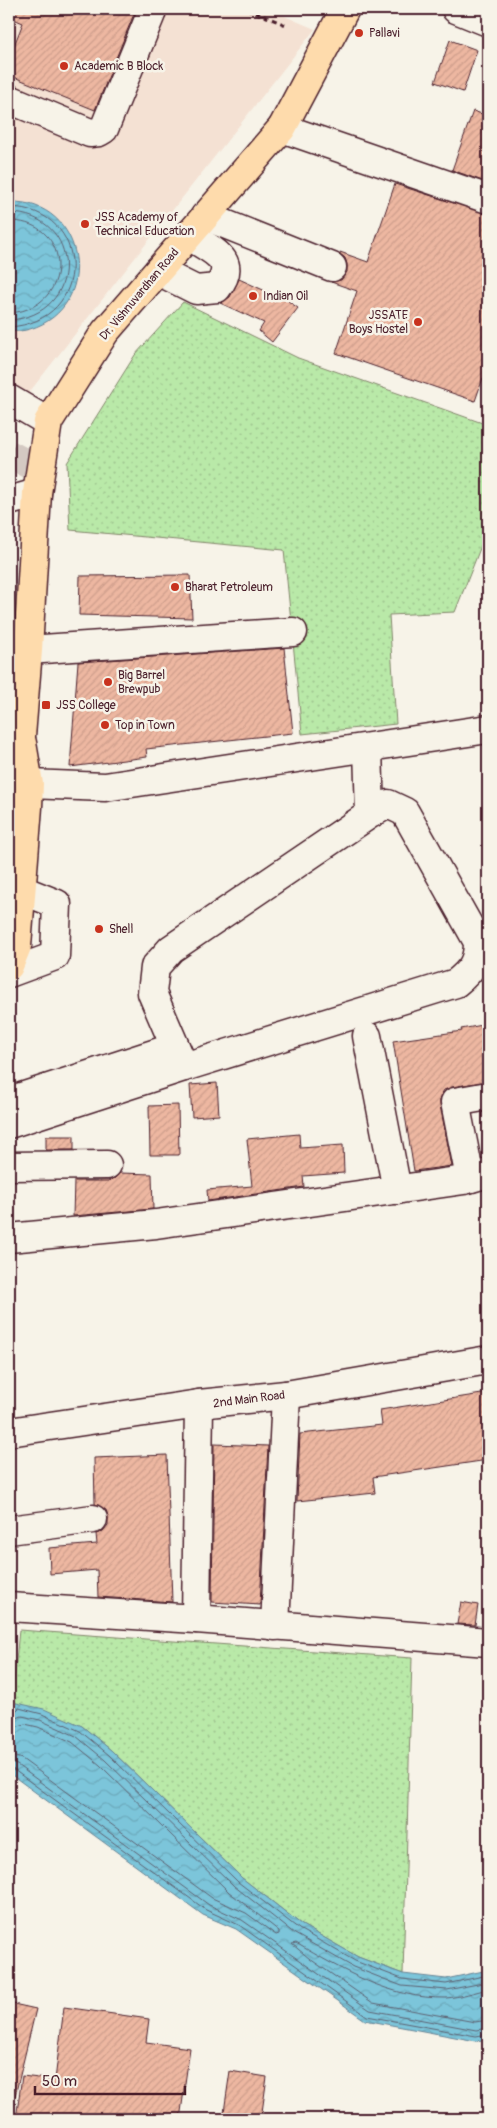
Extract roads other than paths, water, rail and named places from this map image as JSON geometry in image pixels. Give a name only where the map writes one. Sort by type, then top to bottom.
[{"type":"main road","name":"Dr. Vishnuvardhan Road","points":[[12,953],[22,890],[19,782],[37,493],[48,422],[105,332],[282,128],[345,9]]},
{"type":"street","points":[[456,9],[488,22]]},
{"type":"street","points":[[9,99],[90,132],[99,132],[104,128],[151,14]]},
{"type":"street","points":[[282,128],[488,199]]},
{"type":"street","points":[[197,226],[332,267]]},
{"type":"street","points":[[158,271],[196,290],[217,288],[226,272],[226,264],[197,226]]},
{"type":"street","points":[[9,399],[48,422]]},
{"type":"street","points":[[9,501],[37,493]]},
{"type":"street","points":[[28,650],[294,632]]},
{"type":"street","points":[[19,782],[105,787],[488,730]]},
{"type":"street","points":[[368,748],[370,814]]},
{"type":"street","points":[[9,1101],[179,1057],[456,983],[470,972],[478,955],[478,942],[405,812],[388,804],[370,814],[171,949],[154,967],[152,993],[179,1057]]},
{"type":"street","points":[[9,974],[55,956],[57,904],[22,890]]},
{"type":"street","points":[[367,1036],[397,1190]]},
{"type":"street","points":[[9,1124],[179,1057]]},
{"type":"street","points":[[9,1238],[156,1224],[397,1190],[479,1176],[455,1102],[488,1096]]},
{"type":"street","points":[[9,1166],[107,1165]]},
{"type":"street","name":"2nd Main Road","points":[[9,1432],[199,1404],[286,1394],[488,1360]]},
{"type":"street","points":[[275,1626],[286,1394]]},
{"type":"street","points":[[196,1619],[199,1404]]},
{"type":"street","points":[[9,1530],[93,1519]]},
{"type":"street","points":[[9,1607],[196,1619],[488,1642]]},
{"type":"water","points":[[9,202],[35,206],[55,217],[69,235],[76,256],[76,278],[68,299],[53,317],[30,329],[11,332],[9,331]]},
{"type":"water","points":[[12,1702],[44,1709],[82,1726],[112,1751],[242,1878],[302,1925],[358,1957],[403,1974],[446,1979],[488,1970],[488,2039],[476,2041],[365,2020],[236,1929],[203,1915],[9,1773],[9,1724]]},
{"type":"tunnel","points":[[9,454],[40,470]]},
{"type":"place","name":"Pallavi","points":[[359,33]]},
{"type":"place","name":"Academic B Block","points":[[64,66]]},
{"type":"place","name":"JSS Academy of Technical Education","points":[[85,224]]},
{"type":"place","name":"Indian Oil","points":[[253,296]]},
{"type":"place","name":"JSSATE Boys Hostel","points":[[418,322]]},
{"type":"place","name":"Bharat Petroleum","points":[[175,587]]},
{"type":"place","name":"Big Barrel Brewpub","points":[[108,682]]},
{"type":"place","name":"JSS College","points":[[46,705]]},
{"type":"place","name":"Top in Town","points":[[105,725]]},
{"type":"place","name":"Shell","points":[[99,929]]}]
